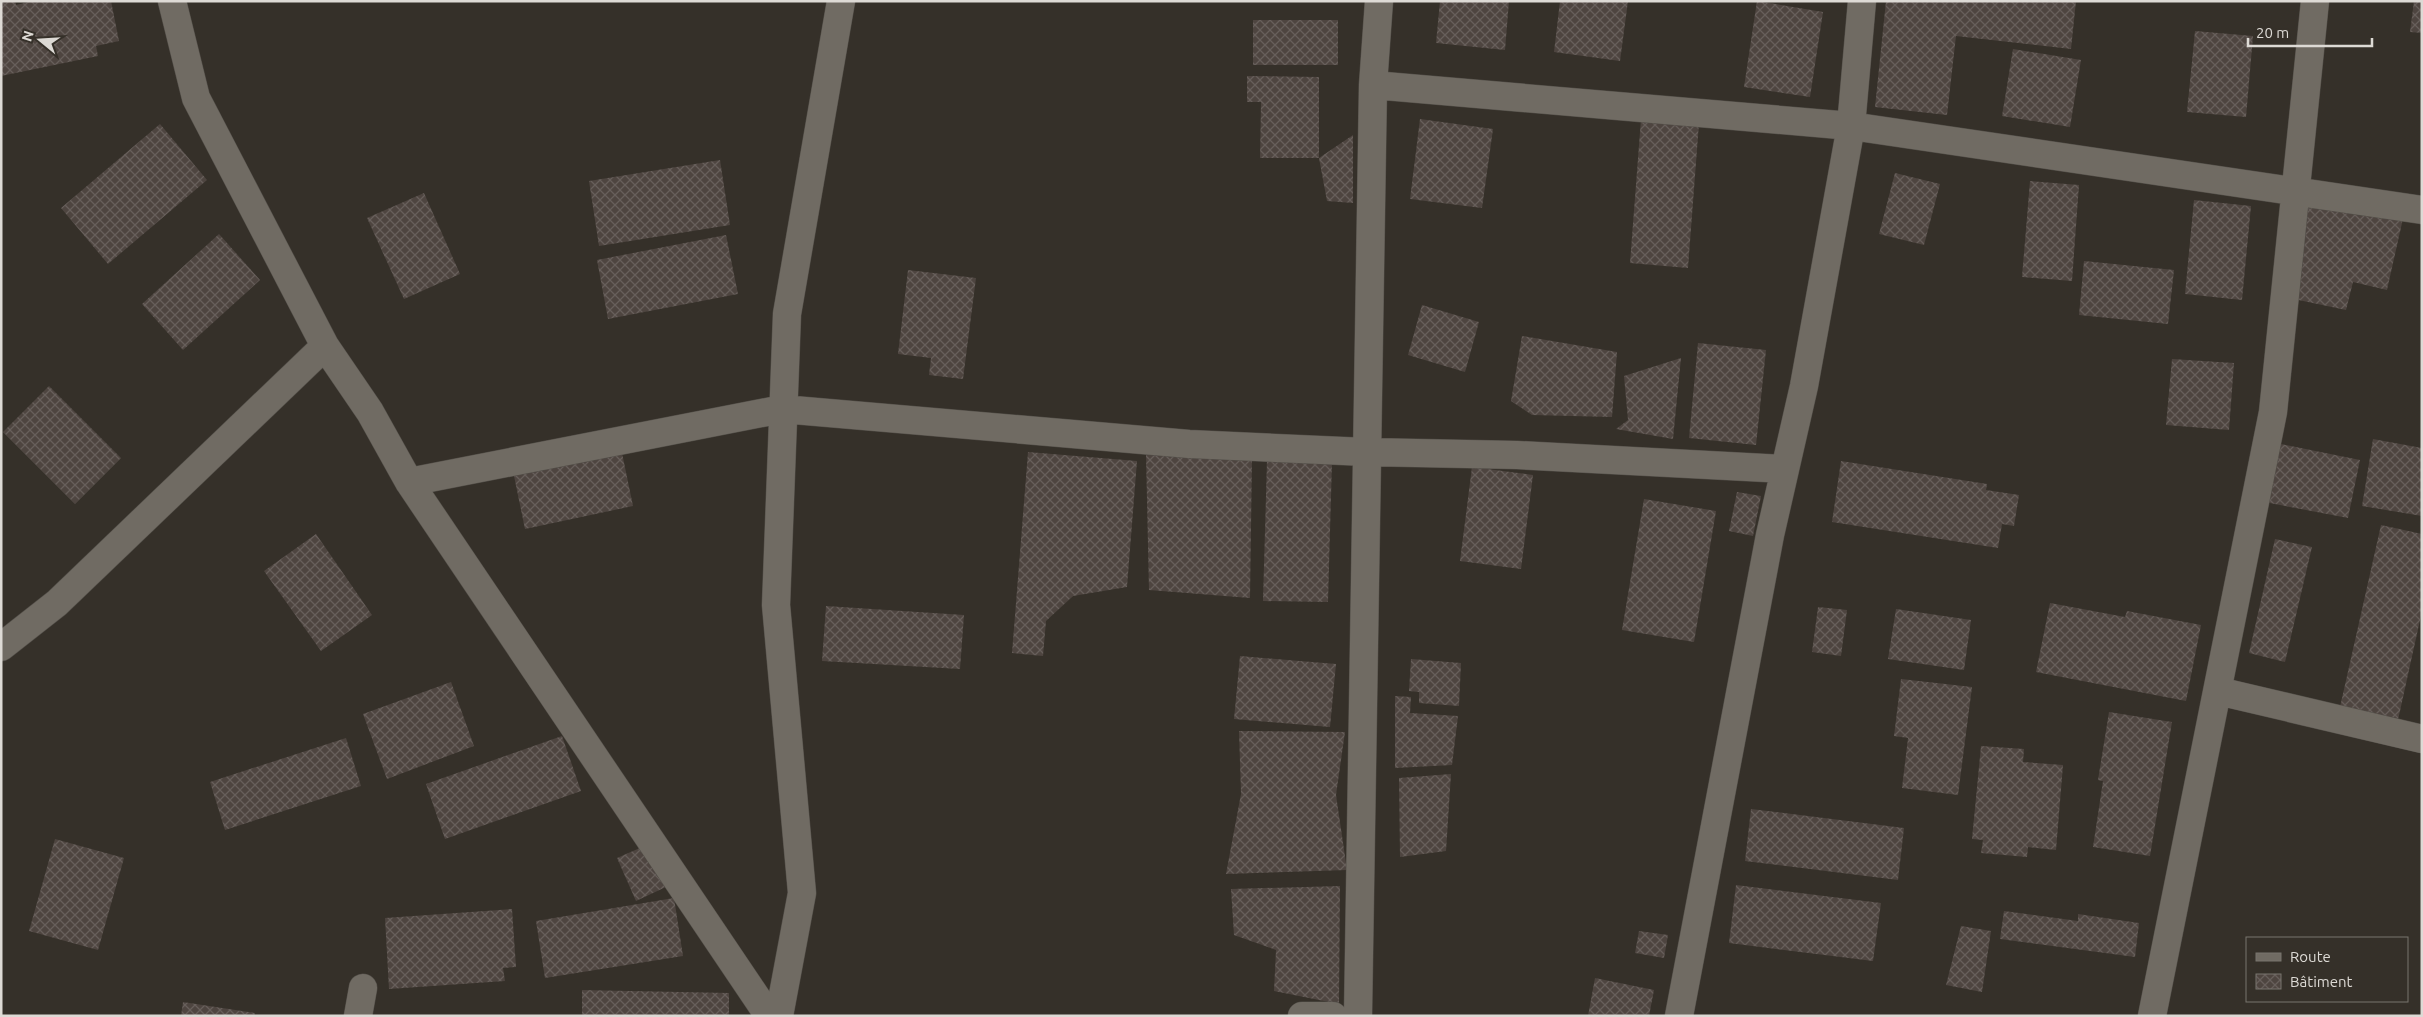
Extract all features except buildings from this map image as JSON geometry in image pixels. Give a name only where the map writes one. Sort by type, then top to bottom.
[{"type":"street","points":[[172,1],[196,98],[324,346],[370,412],[409,482],[769,1016]]},
{"type":"street","points":[[779,1016],[802,893],[776,606],[787,314],[841,1]]},
{"type":"street","points":[[1358,1016],[1373,85],[1379,1]]},
{"type":"street","points":[[1679,1016],[1784,469],[1804,386],[1851,126],[1862,1]]},
{"type":"street","points":[[2152,1016],[2273,412],[2315,1]]},
{"type":"street","points":[[1373,85],[1851,126],[2422,210]]},
{"type":"street","points":[[1,647],[57,603],[324,346]]},
{"type":"street","points":[[409,482],[782,409],[1189,444],[1366,452],[1517,455],[1784,469]]},
{"type":"street","points":[[2218,691],[2422,739]]},
{"type":"street","points":[[358,1016],[363,988]]},
{"type":"street","points":[[1302,1016],[1333,1016]]}]
